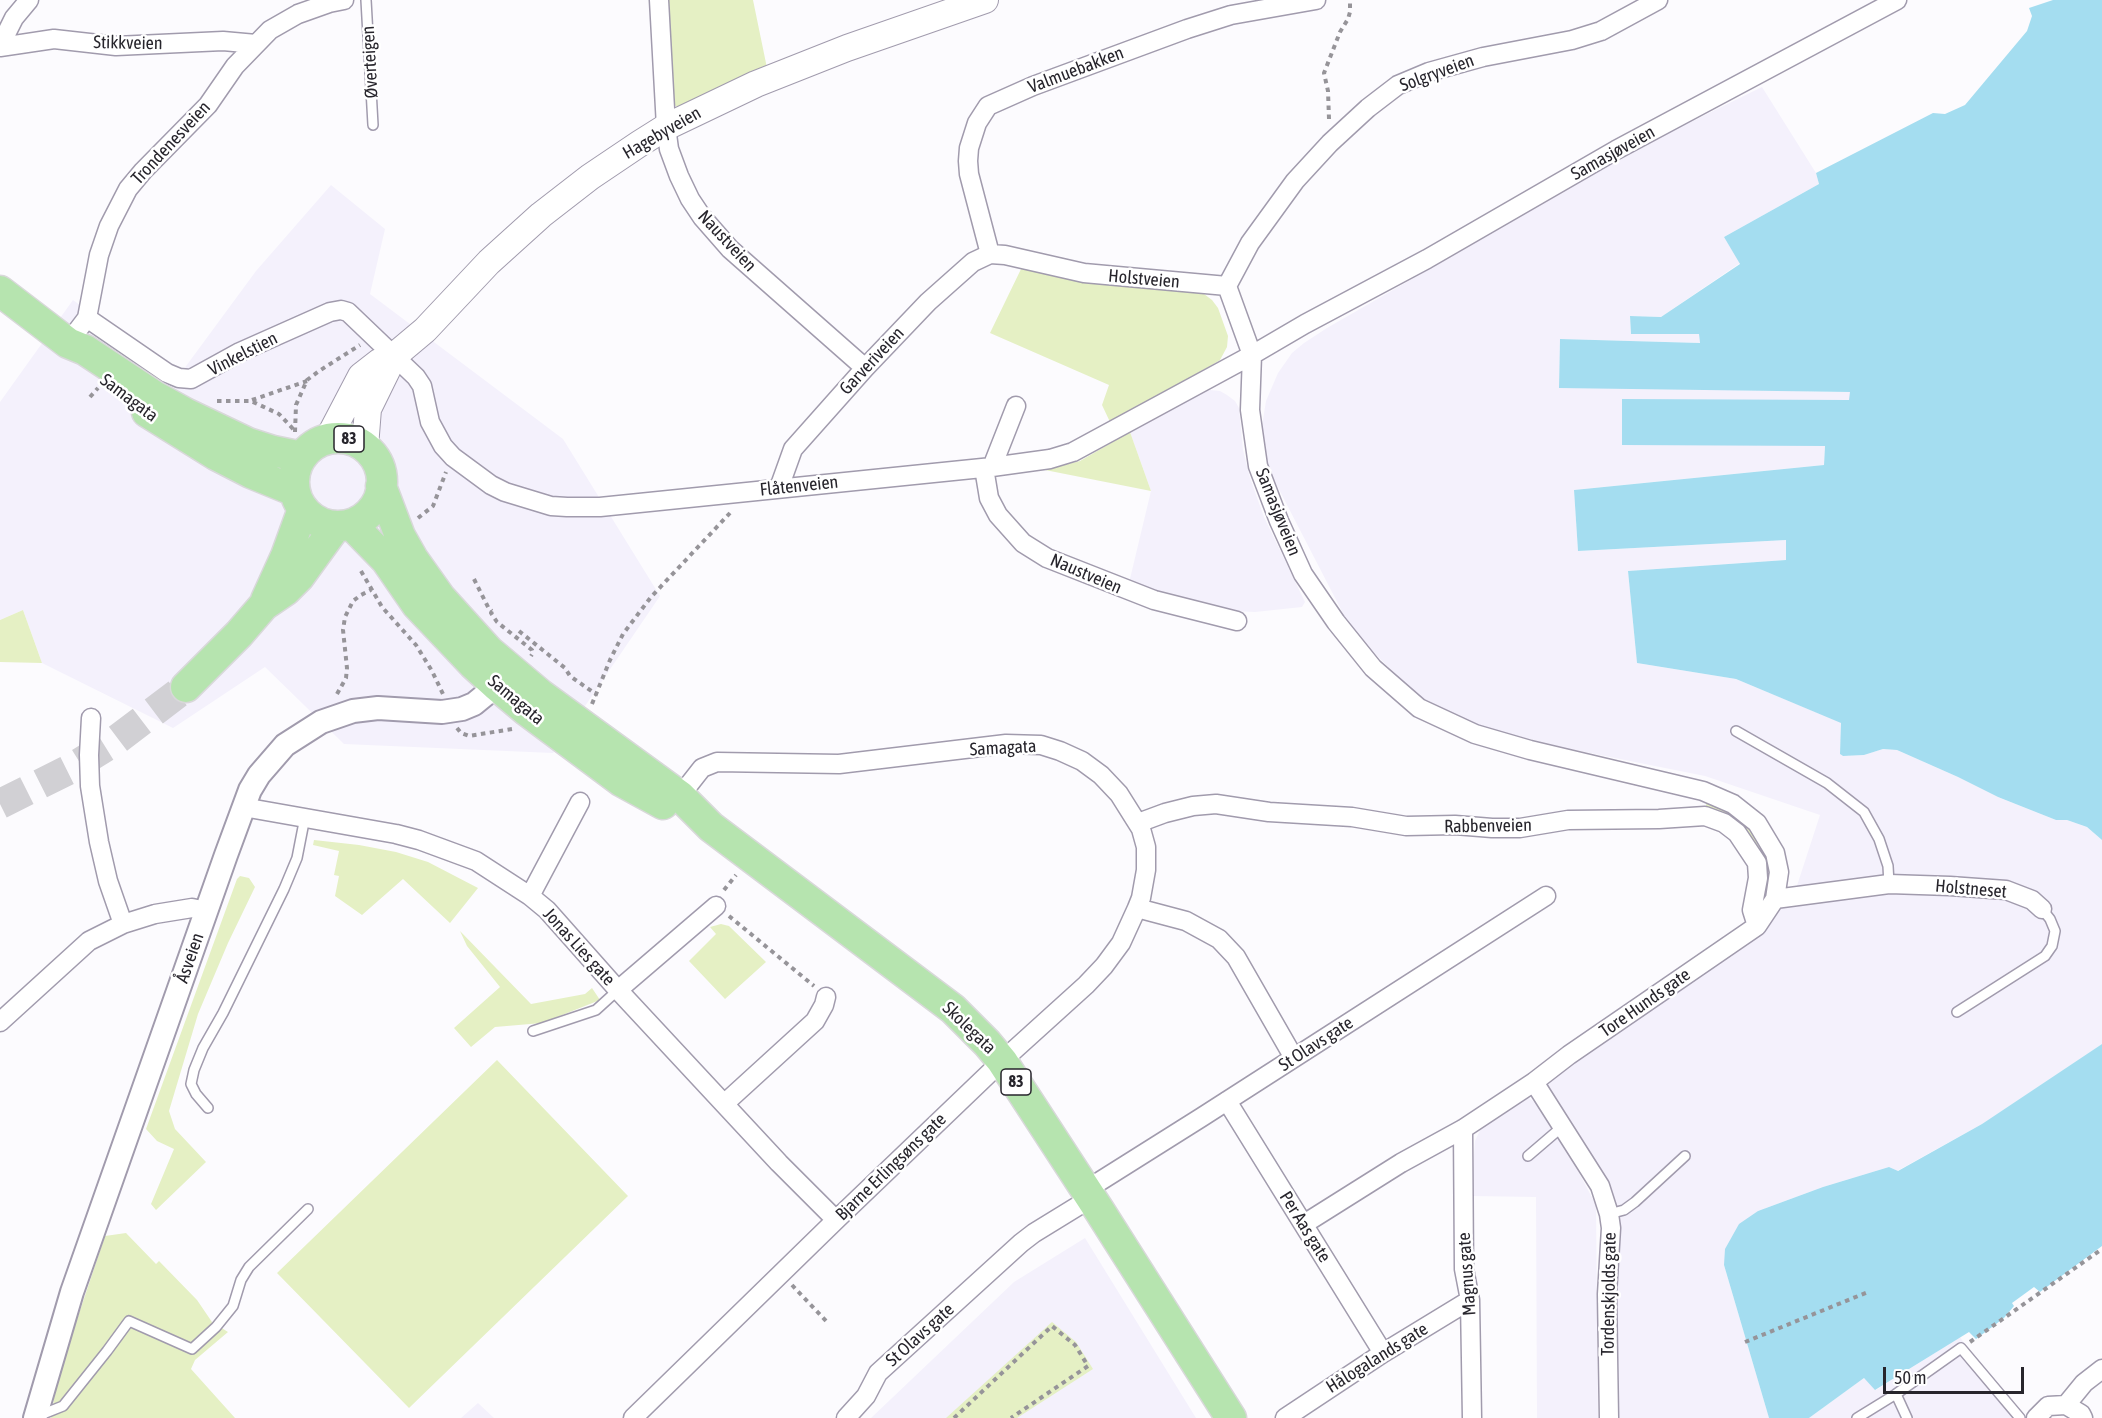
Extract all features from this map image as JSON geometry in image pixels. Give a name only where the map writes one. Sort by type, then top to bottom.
[{"type":"highway","name":"Samagata","points":[[0,291],[68,343],[85,350],[156,397],[223,432],[273,451],[302,457]]},
{"type":"highway","name":"Samagata","points":[[68,343],[74,352],[111,386],[176,431],[299,500]]},
{"type":"highway","name":"83","points":[[302,457],[318,442],[328,439],[347,439],[371,453],[380,468],[381,486]]},
{"type":"highway","points":[[264,605],[286,556],[299,500],[294,473],[302,457]]},
{"type":"highway","name":"Samagata","points":[[381,486],[400,536],[413,559],[440,597],[471,633],[511,671],[680,796],[711,828]]},
{"type":"highway","points":[[186,687],[239,634],[264,605],[286,590],[299,577],[344,525],[369,512],[375,504],[381,486]]},
{"type":"highway","name":"83","points":[[299,500],[317,521],[344,525]]},
{"type":"highway","name":"Samagata","points":[[344,525],[386,560],[417,605],[473,664],[511,671]]},
{"type":"highway","name":"Samagata","points":[[511,671],[527,711],[621,781],[711,828]]},
{"type":"highway","name":"Skolegata","points":[[711,828],[952,1009],[972,1027],[1002,1061],[1231,1418]]},
{"type":"main road","name":"Hagebyveien","points":[[328,439],[361,376],[379,362],[394,356],[440,315],[489,262],[541,215],[590,177],[666,127],[766,80],[857,44],[984,0]]},
{"type":"main road","name":"Hagebyveien","points":[[364,447],[368,409],[394,356]]},
{"type":"street","points":[[0,46],[14,18],[28,0]]},
{"type":"street","name":"Trondenesveien","points":[[68,343],[87,318],[99,255],[109,226],[128,189],[208,105],[235,66],[270,30],[298,14],[344,0]]},
{"type":"street","name":"Naustveien","points":[[658,0],[669,149],[679,176],[702,217],[730,249],[865,368]]},
{"type":"street","name":"Valmuebakken","points":[[990,254],[969,174],[968,161],[969,148],[977,123],[988,106],[1033,86],[1187,29],[1231,15],[1316,0]]},
{"type":"street","name":"Solgryveien","points":[[1227,286],[1250,243],[1295,181],[1339,135],[1368,108],[1398,85],[1429,72],[1483,57],[1572,40],[1601,31],[1658,0]]},
{"type":"street","name":"Samasjøveien","points":[[1757,926],[1775,899],[1779,872],[1775,853],[1757,823],[1733,804],[1703,791],[1530,750],[1475,734],[1419,708],[1373,668],[1336,622],[1303,574],[1279,521],[1258,466],[1250,410],[1252,355],[1427,259],[1616,150],[1897,0]]},
{"type":"street","name":"Stikkveien","points":[[0,46],[54,39],[116,46],[223,41],[256,44]]},
{"type":"street","name":"Holstveien","points":[[990,254],[1005,255],[1092,274],[1227,286]]},
{"type":"street","name":"Garveriveien","points":[[779,488],[793,449],[865,368],[928,302],[973,262],[990,254]]},
{"type":"street","points":[[1227,286],[1252,355]]},
{"type":"street","name":"Vinkelstien","points":[[87,318],[167,373],[178,378],[191,379],[240,352],[330,312],[341,310],[357,319],[394,356]]},
{"type":"street","name":"Flåtenveien","points":[[394,356],[422,386],[430,422],[440,441],[453,457],[480,478],[505,492],[536,502],[559,507],[600,507],[1050,459],[1073,452],[1252,355]]},
{"type":"street","points":[[988,467],[1016,406]]},
{"type":"street","name":"Naustveien","points":[[988,467],[985,483],[989,498],[998,515],[1023,543],[1047,558],[1154,600],[1237,621]]},
{"type":"street","name":"Åsveien","points":[[33,1418],[72,1293],[250,790],[271,759],[285,745],[321,722],[353,711],[378,708],[451,712],[474,704],[511,671]]},
{"type":"street","points":[[91,718],[90,786],[108,881],[123,924]]},
{"type":"street","name":"Samagata","points":[[680,796],[702,768],[717,762],[839,764],[1006,744],[1041,745],[1082,760],[1101,775],[1119,794],[1138,823],[1146,847],[1146,870],[1137,908]]},
{"type":"street","points":[[530,896],[580,802]]},
{"type":"street","name":"Rabbenveien","points":[[1138,823],[1193,806],[1216,804],[1269,812],[1352,816],[1406,826],[1455,825],[1520,828],[1568,820],[1705,816],[1724,823],[1737,833],[1756,863],[1758,878],[1752,910],[1757,926]]},
{"type":"street","name":"Jonas Lies gate","points":[[243,807],[419,840],[476,861],[530,896],[547,910],[724,1104],[836,1220]]},
{"type":"street","name":"Holstneset","points":[[1775,899],[1889,884],[2006,890],[2032,900],[2042,909]]},
{"type":"street","name":"St Olavs gate","points":[[846,1418],[866,1396],[878,1373],[1034,1233],[1227,1101],[1546,896]]},
{"type":"street","points":[[618,990],[716,906]]},
{"type":"street","points":[[0,1022],[89,941],[123,924],[155,914],[192,908],[206,910]]},
{"type":"street","points":[[1137,908],[1186,921],[1219,939],[1236,957],[1294,1058]]},
{"type":"street","name":"Bjarne Erlingsøns gate","points":[[633,1418],[1002,1061],[1086,985],[1121,943],[1137,908]]},
{"type":"street","name":"Tore Hunds gate","points":[[1304,1224],[1401,1163],[1463,1129],[1757,926]]},
{"type":"street","points":[[724,1104],[815,1021],[825,1005],[826,997]]},
{"type":"street","name":"Tordenskjolds gate","points":[[1534,1082],[1600,1186],[1609,1214],[1611,1228],[1607,1294],[1609,1418]]},
{"type":"street","name":"Per Aas gate","points":[[1227,1101],[1383,1353]]},
{"type":"street","name":"Magnus gate","points":[[1463,1129],[1464,1269],[1470,1300],[1472,1418]]},
{"type":"street","name":"Hålogalands gate","points":[[1285,1418],[1383,1353],[1470,1300]]},
{"type":"street","points":[[2066,1405],[2084,1383],[2102,1369]]},
{"type":"street","points":[[2036,1418],[2048,1406],[2066,1405],[2081,1414],[2083,1418]]},
{"type":"lane","name":"Øverteigen","points":[[366,0],[373,125]]},
{"type":"lane","points":[[1736,731],[1827,783],[1864,812],[1879,839],[1888,866],[1889,884]]},
{"type":"lane","points":[[208,1108],[191,1084],[194,1070],[284,889],[297,858],[305,817]]},
{"type":"lane","name":"Holstneset","points":[[1957,1012],[2045,956],[2052,946],[2055,932],[2050,919],[2042,909]]},
{"type":"lane","points":[[533,1031],[596,1010],[618,990]]},
{"type":"lane","points":[[1528,1156],[1563,1126]]},
{"type":"lane","points":[[1609,1214],[1624,1210],[1635,1202],[1685,1156]]},
{"type":"lane","points":[[33,1418],[63,1406],[108,1351],[129,1321],[192,1349],[216,1327],[232,1306],[249,1267],[308,1209]]},
{"type":"lane","points":[[1857,1418],[1896,1394],[1961,1348],[2020,1418]]},
{"type":"lane","points":[[1896,1394],[1907,1418]]},
{"type":"path","points":[[1339,135],[1329,121],[1328,91],[1324,74],[1340,32],[1348,19],[1350,0]]},
{"type":"path","points":[[251,401],[307,380]]},
{"type":"path","points":[[90,397],[98,388]]},
{"type":"path","points":[[418,519],[433,506],[453,457]]},
{"type":"path","points":[[590,707],[610,660],[634,618],[750,491]]},
{"type":"path","points":[[474,579],[492,611],[490,613],[497,622],[532,650],[533,653],[511,671]]},
{"type":"path","points":[[321,722],[346,678],[343,630],[348,609],[353,601],[371,590]]},
{"type":"path","points":[[519,631],[565,668],[570,676],[597,695]]},
{"type":"path","points":[[739,872],[716,906],[826,997]]},
{"type":"path","points":[[1961,1348],[2102,1249]]},
{"type":"path","points":[[780,1274],[826,1321]]},
{"type":"path","points":[[1745,1342],[1868,1292]]},
{"type":"path","points":[[954,1418],[1052,1326],[1075,1345],[1088,1366],[1011,1418]]},
{"type":"shaded area","points":[[1762,87],[1816,173],[1819,184],[1724,237],[1740,263],[1661,317],[1630,316],[1631,334],[1699,334],[1700,343],[1560,339],[1559,387],[1850,392],[1850,400],[1622,400],[1623,445],[1825,445],[1824,465],[1574,490],[1578,551],[1786,540],[1786,560],[1628,571],[1637,663],[1736,679],[1842,723],[1840,754],[1843,756],[1864,755],[1883,749],[1897,750],[1998,797],[2056,820],[2067,820],[2087,827],[2102,840],[2102,1044],[1982,1124],[1897,1171],[1889,1167],[1823,1187],[1758,1211],[1724,1265],[1769,1418],[1615,1418],[1609,1227],[1568,1123],[1536,1085],[1662,990],[1792,901],[1820,815],[1705,776],[1570,749],[1470,724],[1421,699],[1362,641],[1348,623],[1270,472],[1262,426],[1266,401],[1278,373],[1292,353],[1304,343],[1650,142]]},
{"type":"shaded area","points":[[331,185],[385,229],[370,294],[563,439],[660,596],[553,753],[344,744],[265,667],[173,728],[42,663],[23,610],[0,620],[0,402],[73,300],[178,377],[256,271]]},
{"type":"shaded area","points":[[1210,390],[1220,391],[1227,395],[1235,401],[1239,408],[1243,450],[1250,478],[1264,517],[1305,602],[1302,607],[1255,612],[1230,611],[1129,583],[1151,491],[1130,432]]},
{"type":"shaded area","points":[[1529,1098],[1540,1106],[1596,1205],[1598,1418],[1537,1418],[1536,1197],[1471,1196],[1475,1141],[1481,1128],[1523,1099]]},
{"type":"shaded area","points":[[1085,1238],[1196,1418],[871,1418],[1014,1282]]},
{"type":"shaded area","points":[[1960,1337],[2014,1418],[1809,1418],[1864,1378],[1876,1390]]},
{"type":"shaded area","points":[[478,1403],[494,1418],[461,1418]]},
{"type":"green space","points":[[666,0],[753,0],[767,68],[678,107],[672,104]]},
{"type":"green space","points":[[1022,267],[1204,294],[1218,308],[1228,336],[1227,347],[1220,360],[1110,422],[1102,405],[1109,385],[990,333]]},
{"type":"green space","points":[[1130,432],[1151,491],[1045,470],[1080,461]]},
{"type":"green space","points":[[23,610],[42,663],[0,662],[0,620]]},
{"type":"green space","points":[[1707,800],[1718,804],[1745,824],[1754,836],[1765,861],[1766,880],[1752,839],[1744,830],[1705,811]]},
{"type":"green space","points":[[314,840],[396,852],[428,862],[478,888],[450,923],[403,879],[362,915],[335,896],[339,876],[334,875],[339,851],[313,845]]},
{"type":"green space","points":[[240,876],[249,878],[255,887],[198,1014],[169,1111],[175,1129],[206,1162],[156,1210],[151,1204],[174,1149],[157,1141],[146,1129]]},
{"type":"green space","points":[[721,924],[729,926],[766,962],[725,999],[689,961],[716,934],[710,927]]},
{"type":"green space","points":[[460,931],[531,1004],[585,994],[592,988],[600,1000],[542,1023],[495,1027],[471,1047],[454,1028],[500,987],[467,946]]},
{"type":"green space","points":[[497,1060],[628,1196],[409,1408],[277,1273]]},
{"type":"green space","points":[[126,1233],[156,1264],[159,1261],[197,1300],[212,1322],[228,1332],[195,1360],[191,1369],[235,1418],[51,1418],[57,1379],[105,1236]]},
{"type":"green space","points":[[1052,1322],[1076,1342],[1093,1369],[1017,1418],[946,1418]]},
{"type":"water","points":[[2053,0],[2102,0],[2102,840],[2087,827],[2067,820],[2056,820],[1998,797],[1897,750],[1883,749],[1864,755],[1843,756],[1840,754],[1841,723],[1736,679],[1637,663],[1628,571],[1786,560],[1786,540],[1578,551],[1574,490],[1824,465],[1825,446],[1622,445],[1622,399],[1849,400],[1850,392],[1559,388],[1560,339],[1700,343],[1699,334],[1631,334],[1630,316],[1661,317],[1740,264],[1724,237],[1819,184],[1816,173],[1933,113],[1945,114],[1965,105],[2027,31],[2032,16],[2029,8]]},
{"type":"water","points":[[2102,1044],[2102,1246],[2040,1292],[2034,1287],[2012,1303],[2014,1306],[2004,1318],[1976,1339],[1969,1332],[1875,1390],[1864,1378],[1809,1418],[1769,1418],[1724,1265],[1725,1249],[1739,1224],[1758,1211],[1823,1187],[1889,1167],[1898,1171],[1982,1124]]},
{"type":"tunnel","points":[[0,804],[70,769],[115,741],[186,687]]}]
